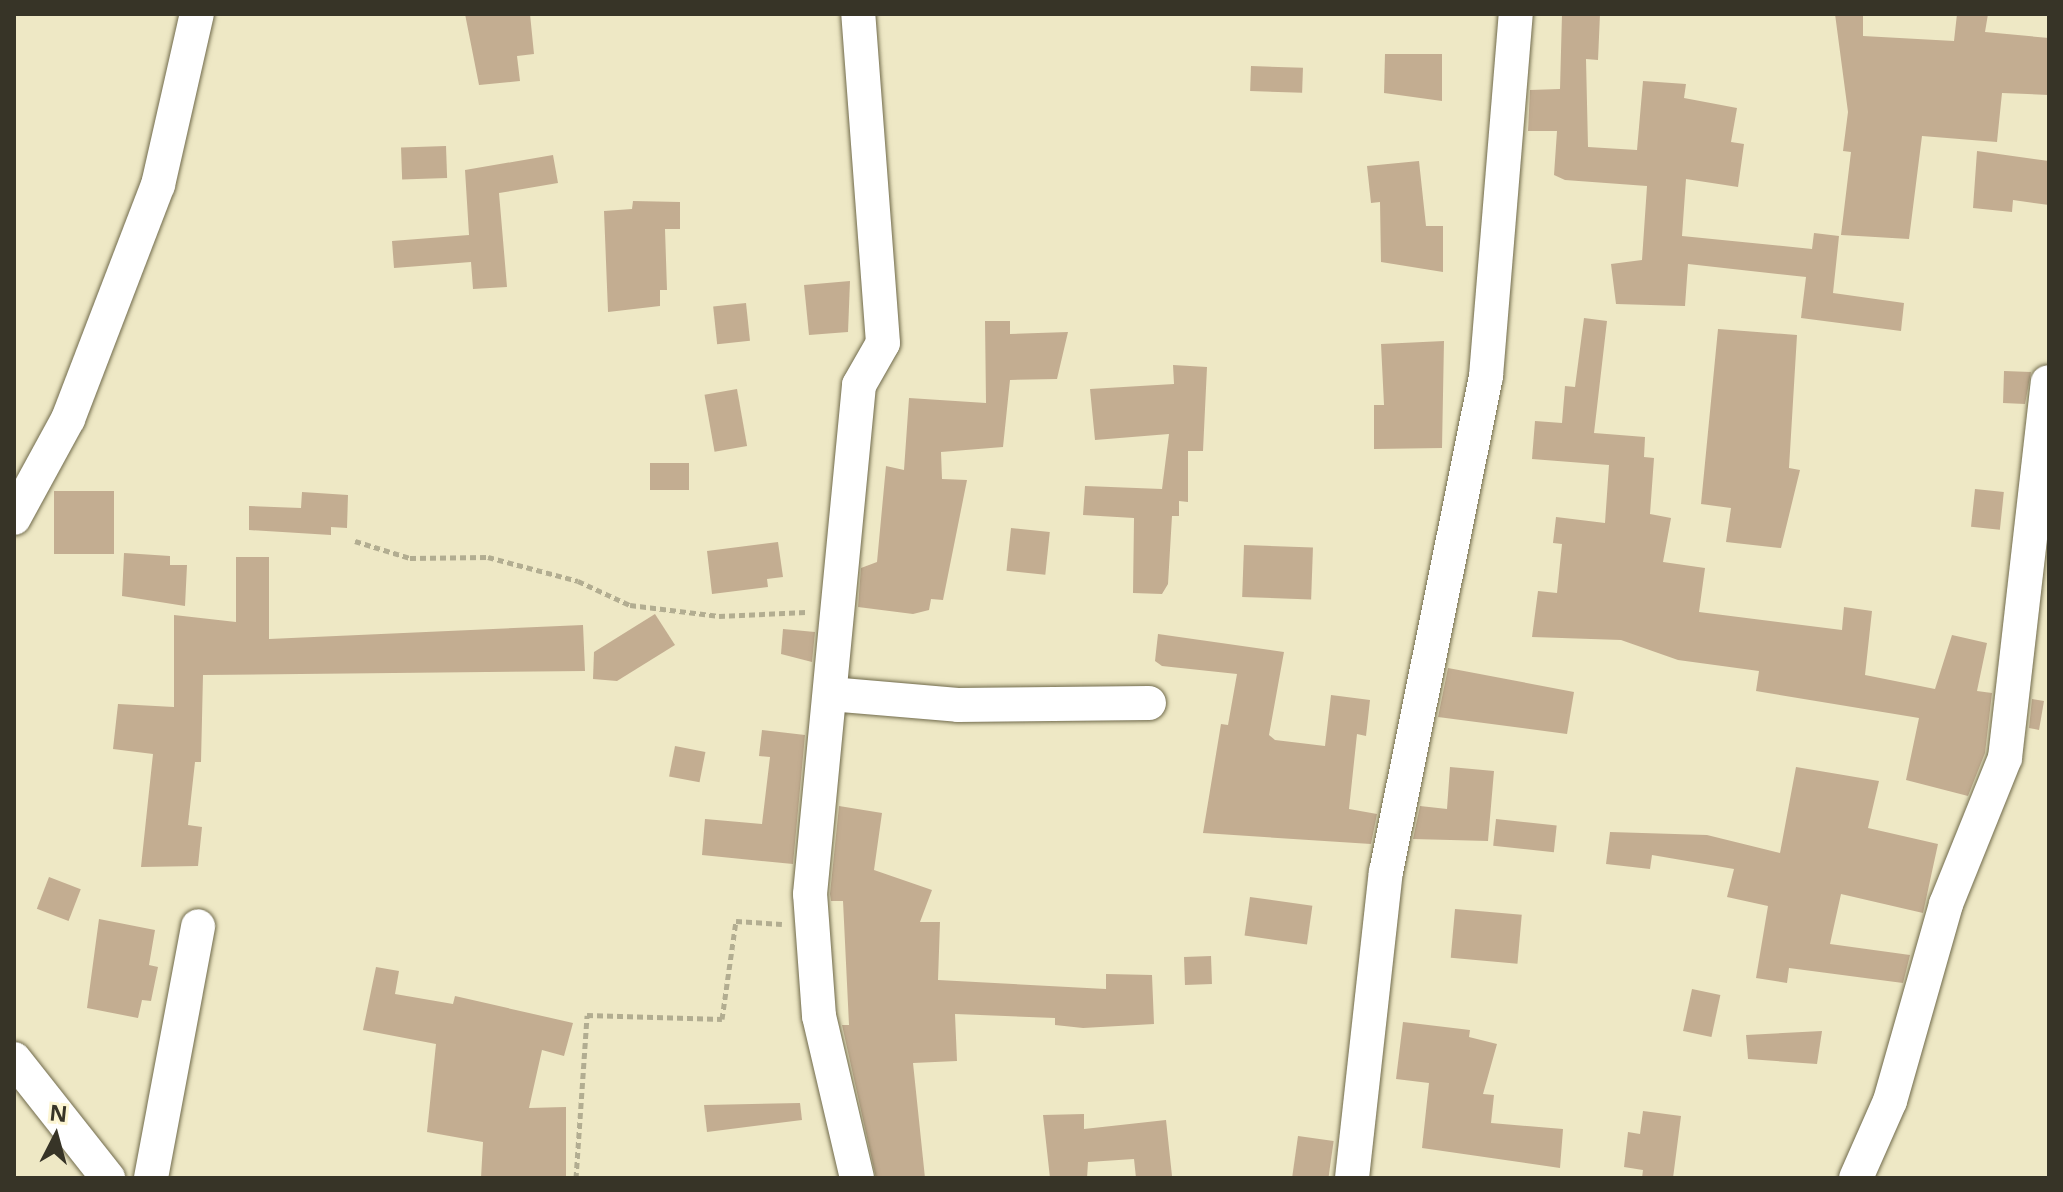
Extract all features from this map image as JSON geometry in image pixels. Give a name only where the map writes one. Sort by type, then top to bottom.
[{"type":"street","points":[[14,518],[68,419],[158,185],[197,14]]},
{"type":"street","points":[[857,1178],[819,1016],[811,927],[859,385],[883,343],[858,14]]},
{"type":"street","points":[[1352,1178],[1386,872],[1486,376],[1516,14]]},
{"type":"street","points":[[1856,1178],[1890,1101],[1946,904],[2005,758],[2048,382]]},
{"type":"street","points":[[830,694],[958,705],[1149,703]]},
{"type":"street","points":[[151,1178],[198,926]]},
{"type":"street","points":[[14,1059],[108,1178]]},
{"type":"path","points":[[355,541],[410,558],[488,557],[578,581],[630,605],[719,616],[840,610]]},
{"type":"path","points":[[576,1178],[587,1015],[722,1019],[736,921],[811,927]]},
{"type":"building","points":[[465,14],[530,14],[534,54],[517,56],[520,81],[479,85]]},
{"type":"building","points":[[1562,14],[1600,14],[1598,60],[1586,59],[1588,147],[1637,150],[1643,81],[1686,84],[1684,98],[1737,108],[1731,142],[1744,144],[1738,187],[1686,179],[1682,236],[1812,249],[1814,233],[1839,236],[1833,293],[1904,303],[1901,331],[1801,318],[1806,277],[1688,264],[1685,306],[1616,304],[1611,264],[1642,260],[1647,186],[1565,180],[1554,175],[1557,131],[1528,131],[1530,90],[1560,89]]},
{"type":"building","points":[[1835,14],[1863,14],[1863,36],[1954,41],[1957,14],[1988,14],[1985,32],[2049,38],[2049,95],[2002,93],[1997,142],[1922,136],[1909,239],[1841,235],[1851,152],[1843,151],[1848,112]]},
{"type":"building","points":[[1385,54],[1442,54],[1442,101],[1384,93]]},
{"type":"building","points":[[1251,66],[1303,68],[1302,93],[1250,91]]},
{"type":"building","points":[[446,146],[447,178],[402,180],[401,148]]},
{"type":"building","points":[[1977,151],[2049,161],[2049,205],[2013,200],[2012,212],[1973,208]]},
{"type":"building","points":[[553,155],[558,183],[499,193],[507,287],[473,289],[471,262],[394,268],[392,241],[469,235],[465,170]]},
{"type":"building","points":[[1419,161],[1426,226],[1443,226],[1443,272],[1381,262],[1380,202],[1371,203],[1367,166]]},
{"type":"building","points":[[633,201],[680,202],[680,229],[665,229],[667,290],[660,290],[660,306],[608,312],[604,211],[632,209]]},
{"type":"building","points":[[850,281],[848,332],[809,335],[804,285]]},
{"type":"building","points":[[746,303],[750,341],[717,344],[713,306]]},
{"type":"building","points":[[1584,318],[1607,321],[1594,433],[1645,437],[1644,457],[1654,458],[1650,514],[1671,518],[1663,562],[1705,568],[1699,612],[1842,630],[1844,607],[1872,611],[1865,675],[1935,689],[1952,635],[1987,643],[1977,691],[1992,693],[1985,753],[1968,796],[1906,780],[1919,718],[1756,691],[1759,671],[1678,660],[1621,640],[1532,637],[1538,591],[1557,593],[1562,544],[1553,543],[1556,517],[1605,523],[1609,465],[1532,459],[1535,421],[1562,423],[1565,386],[1575,387]]},
{"type":"building","points":[[985,321],[1010,321],[1010,334],[1068,332],[1057,379],[1010,380],[1003,447],[941,452],[942,479],[967,480],[943,600],[931,599],[929,610],[913,614],[858,607],[861,568],[877,562],[886,466],[904,470],[909,398],[986,403]]},
{"type":"building","points":[[1718,329],[1797,335],[1789,468],[1800,470],[1781,548],[1726,542],[1731,508],[1701,504]]},
{"type":"building","points":[[1444,341],[1442,448],[1374,449],[1374,405],[1384,405],[1381,344]]},
{"type":"building","points":[[1173,365],[1207,367],[1203,451],[1188,451],[1188,502],[1179,501],[1179,516],[1172,516],[1168,584],[1162,594],[1133,593],[1134,518],[1083,515],[1085,486],[1162,489],[1169,434],[1095,440],[1090,389],[1174,384]]},
{"type":"building","points":[[2004,371],[2031,372],[2025,404],[2003,403]]},
{"type":"building","points":[[737,389],[747,446],[715,452],[705,395]]},
{"type":"building","points":[[650,463],[689,463],[689,490],[650,490]]},
{"type":"building","points":[[1975,489],[2004,492],[2000,530],[1971,527]]},
{"type":"building","points":[[54,491],[114,491],[114,554],[54,554]]},
{"type":"building","points":[[302,492],[348,495],[347,528],[331,527],[331,535],[249,530],[249,506],[301,508]]},
{"type":"building","points":[[1011,528],[1050,532],[1045,575],[1007,571]]},
{"type":"building","points":[[778,542],[783,577],[767,579],[768,587],[712,594],[707,551]]},
{"type":"building","points":[[1244,545],[1313,547],[1311,599],[1242,597]]},
{"type":"building","points":[[124,553],[170,556],[170,565],[187,565],[185,606],[122,596]]},
{"type":"building","points":[[236,557],[269,557],[269,639],[583,625],[585,671],[203,675],[201,762],[195,762],[188,825],[202,827],[198,866],[141,867],[153,754],[113,749],[118,704],[174,707],[174,615],[236,622]]},
{"type":"building","points":[[655,614],[675,645],[617,681],[593,679],[594,652]]},
{"type":"building","points":[[783,629],[815,632],[812,662],[781,654]]},
{"type":"building","points":[[1158,634],[1284,652],[1269,735],[1275,740],[1325,746],[1331,695],[1370,700],[1366,736],[1357,734],[1349,809],[1377,814],[1371,844],[1203,833],[1221,724],[1228,725],[1237,674],[1162,666],[1155,661]]},
{"type":"building","points":[[1448,668],[1574,692],[1567,734],[1438,717]]},
{"type":"building","points":[[2032,699],[2044,701],[2039,730],[2029,728]]},
{"type":"building","points":[[762,730],[805,735],[793,864],[702,855],[705,819],[762,824],[770,757],[759,756]]},
{"type":"building","points":[[675,746],[705,752],[700,782],[669,776]]},
{"type":"building","points":[[1450,767],[1494,771],[1488,841],[1413,839],[1420,806],[1447,809]]},
{"type":"building","points":[[1796,767],[1879,781],[1868,828],[1938,844],[1923,913],[1841,894],[1830,944],[1910,955],[1903,983],[1789,968],[1787,983],[1756,978],[1768,906],[1727,897],[1734,869],[1652,855],[1650,869],[1606,864],[1610,832],[1707,835],[1780,853]]},
{"type":"building","points":[[839,806],[882,813],[874,870],[932,890],[920,922],[940,922],[938,980],[1106,989],[1106,974],[1152,975],[1154,1024],[1083,1028],[1055,1025],[1055,1018],[955,1014],[957,1061],[913,1063],[925,1178],[876,1178],[842,1025],[849,1025],[843,901],[831,901],[830,894]]},
{"type":"building","points":[[1496,819],[1557,825],[1554,852],[1493,846]]},
{"type":"building","points":[[49,877],[81,889],[69,921],[37,909]]},
{"type":"building","points":[[1250,897],[1312,906],[1307,944],[1245,936]]},
{"type":"building","points":[[1455,909],[1522,915],[1517,964],[1451,958]]},
{"type":"building","points":[[99,919],[155,930],[149,965],[158,967],[151,1001],[142,1000],[138,1018],[87,1008]]},
{"type":"building","points":[[1211,956],[1212,984],[1185,985],[1184,957]]},
{"type":"building","points":[[376,967],[399,971],[395,994],[453,1004],[455,996],[573,1023],[564,1056],[542,1050],[529,1108],[566,1107],[566,1178],[481,1178],[483,1142],[427,1132],[436,1044],[363,1030]]},
{"type":"building","points":[[1692,989],[1720,995],[1711,1037],[1683,1031]]},
{"type":"building","points":[[1403,1022],[1470,1030],[1469,1037],[1497,1044],[1483,1094],[1494,1095],[1491,1123],[1563,1129],[1560,1168],[1422,1148],[1429,1083],[1396,1079]]},
{"type":"building","points":[[1822,1031],[1817,1064],[1748,1059],[1746,1035]]},
{"type":"building","points":[[800,1103],[802,1120],[707,1132],[704,1105]]},
{"type":"building","points":[[1643,1111],[1681,1116],[1673,1178],[1642,1178],[1643,1170],[1624,1167],[1628,1132],[1640,1134]]},
{"type":"building","points":[[1084,1114],[1084,1129],[1166,1120],[1172,1176],[1136,1178],[1134,1159],[1088,1162],[1087,1178],[1050,1178],[1043,1115]]},
{"type":"building","points":[[1298,1136],[1334,1141],[1328,1178],[1292,1178]]}]
